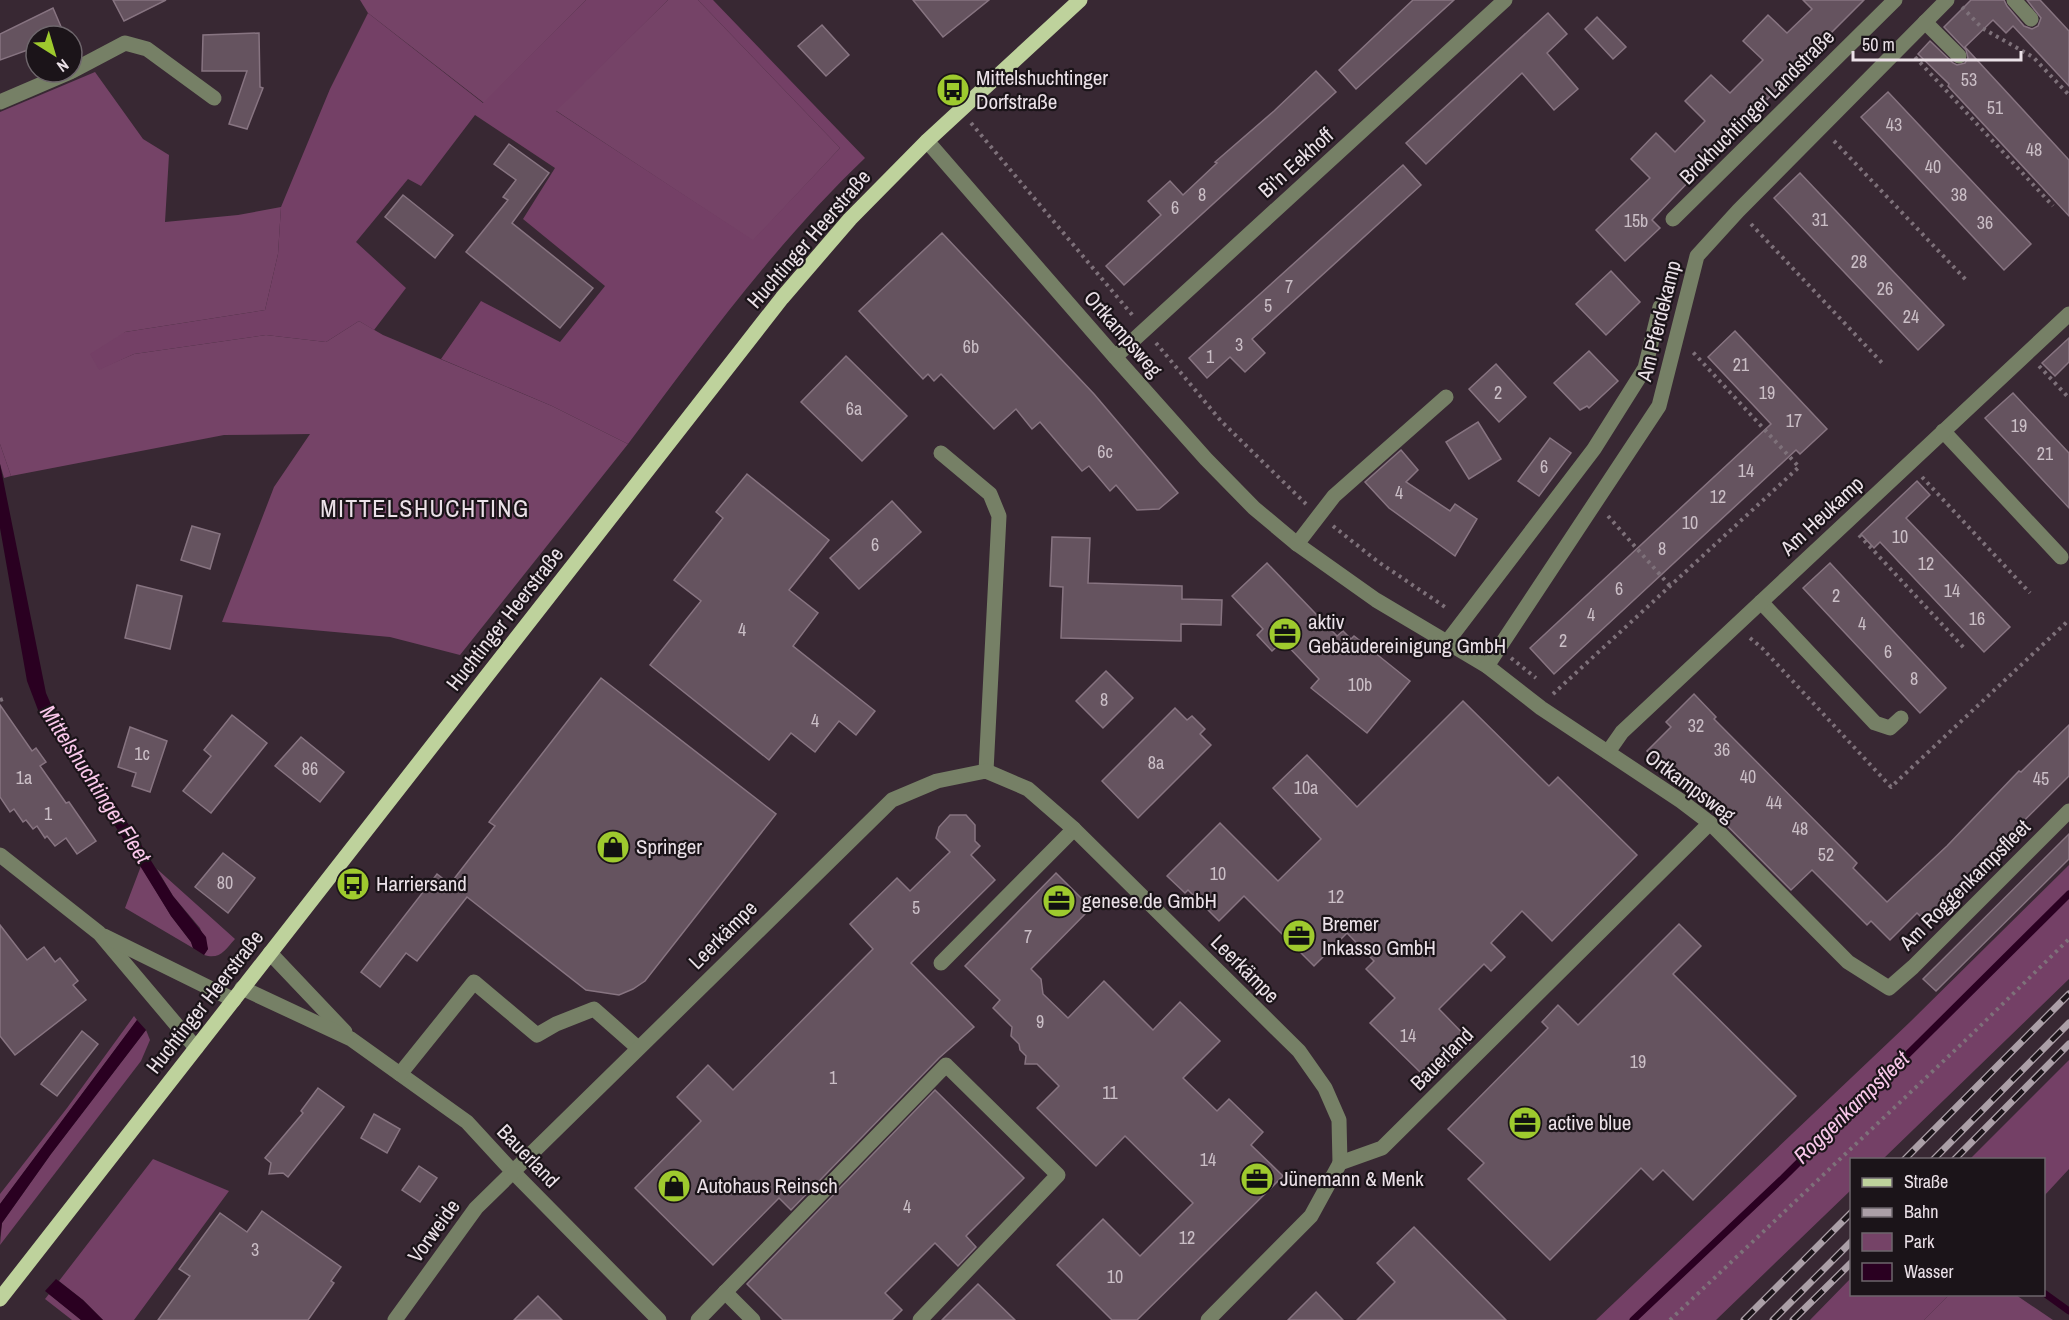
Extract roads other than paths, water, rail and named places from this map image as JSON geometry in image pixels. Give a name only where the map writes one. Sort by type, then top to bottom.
[{"type":"main road","name":"Huchtinger Heerstraße","points":[[0,1299],[782,298],[850,219],[927,141],[1080,0]]},
{"type":"street","name":"Bi'n Eekhoff","points":[[1115,357],[1505,0]]},
{"type":"street","name":"Brokhuchtinger Landstraße","points":[[1673,219],[1895,0]]},
{"type":"street","name":"Am Pferdekamp","points":[[1487,666],[1659,406],[1696,256],[1947,0]]},
{"type":"street","points":[[2014,0],[2031,19]]},
{"type":"street","points":[[1925,21],[1959,56]]},
{"type":"street","points":[[84,65],[125,43],[147,49],[214,98]]},
{"type":"street","points":[[0,102],[43,84]]},
{"type":"street","name":"Ortkampsweg","points":[[927,141],[1115,357],[1254,508],[1297,544],[1376,600],[1487,666],[1541,708],[1681,801],[1710,823],[1848,962],[1888,988]]},
{"type":"street","points":[[1447,642],[1594,449],[1645,368],[1660,306]]},
{"type":"street","name":"Am Heukamp","points":[[1608,752],[1622,732],[2069,314]]},
{"type":"street","points":[[1297,544],[1334,496],[1446,396]]},
{"type":"street","points":[[1943,431],[2061,557]]},
{"type":"street","points":[[941,453],[990,494],[999,516],[986,771]]},
{"type":"street","points":[[1761,602],[1875,723],[1890,728],[1901,718]]},
{"type":"street","name":"Leerkämpe","points":[[513,1172],[892,800],[937,781],[986,771],[1028,789],[1074,829],[1299,1051],[1325,1088],[1339,1120],[1340,1163]]},
{"type":"street","name":"Am Roggenkampsfleet","points":[[1888,988],[1913,967],[2069,811]]},
{"type":"street","name":"Bauerland","points":[[1340,1163],[1382,1148],[1710,823]]},
{"type":"street","points":[[941,963],[1074,829]]},
{"type":"street","points":[[0,855],[99,933],[196,1048]]},
{"type":"street","points":[[99,933],[238,994]]},
{"type":"street","name":"Bauerland","points":[[270,952],[351,1039],[467,1122],[659,1320]]},
{"type":"street","points":[[400,1074],[474,982],[537,1035],[556,1024],[594,1009],[638,1048]]},
{"type":"street","name":"Bauerland","points":[[238,994],[351,1039]]},
{"type":"street","points":[[698,1320],[946,1065],[1058,1175],[920,1320]]},
{"type":"street","points":[[1208,1320],[1311,1216],[1340,1163]]},
{"type":"street","name":"Vorweide","points":[[395,1320],[476,1208],[513,1172]]},
{"type":"street","points":[[725,1292],[753,1320]]},
{"type":"water","name":"Mittelshuchtinger Fleet","points":[[0,464],[46,693],[56,716],[117,806],[173,896],[206,937],[208,949],[204,955],[193,948],[171,916],[121,835],[38,710],[27,681],[0,528]]},
{"type":"water","points":[[137,1020],[146,1030],[51,1154],[2,1223],[0,1237],[0,1204]]},
{"type":"water","points":[[56,1279],[83,1300],[103,1320],[81,1320],[45,1291]]},
{"type":"waterway","name":"Roggenkampsfleet","points":[[1633,1320],[1783,1178],[2069,894]]},
{"type":"waterway","points":[[2045,1294],[2069,1311]]},
{"type":"railway","points":[[1906,1158],[2069,994]]},
{"type":"railway","points":[[1935,1158],[2069,1023]]},
{"type":"railway","points":[[1956,1158],[2069,1044]]},
{"type":"railway","points":[[1744,1320],[1850,1214]]},
{"type":"railway","points":[[1773,1320],[1850,1243]]},
{"type":"railway","points":[[1793,1320],[1850,1264]]},
{"type":"place","name":"Mittelshuchtinger Dorfstraße","points":[[953,90]]},
{"type":"place","name":"aktiv Gebäudereinigung GmbH","points":[[1285,634]]},
{"type":"place","name":"Springer","points":[[613,847]]},
{"type":"place","name":"Harriersand","points":[[353,884]]},
{"type":"place","name":"genese.de GmbH","points":[[1059,901]]},
{"type":"place","name":"Bremer Inkasso GmbH","points":[[1299,936]]},
{"type":"place","name":"active blue","points":[[1525,1123]]},
{"type":"place","name":"Jünemann & Menk","points":[[1257,1179]]},
{"type":"place","name":"Autohaus Reinsch","points":[[674,1186]]},
{"type":"district","name":"MITTELSHUCHTING","points":[[425,509]]}]
